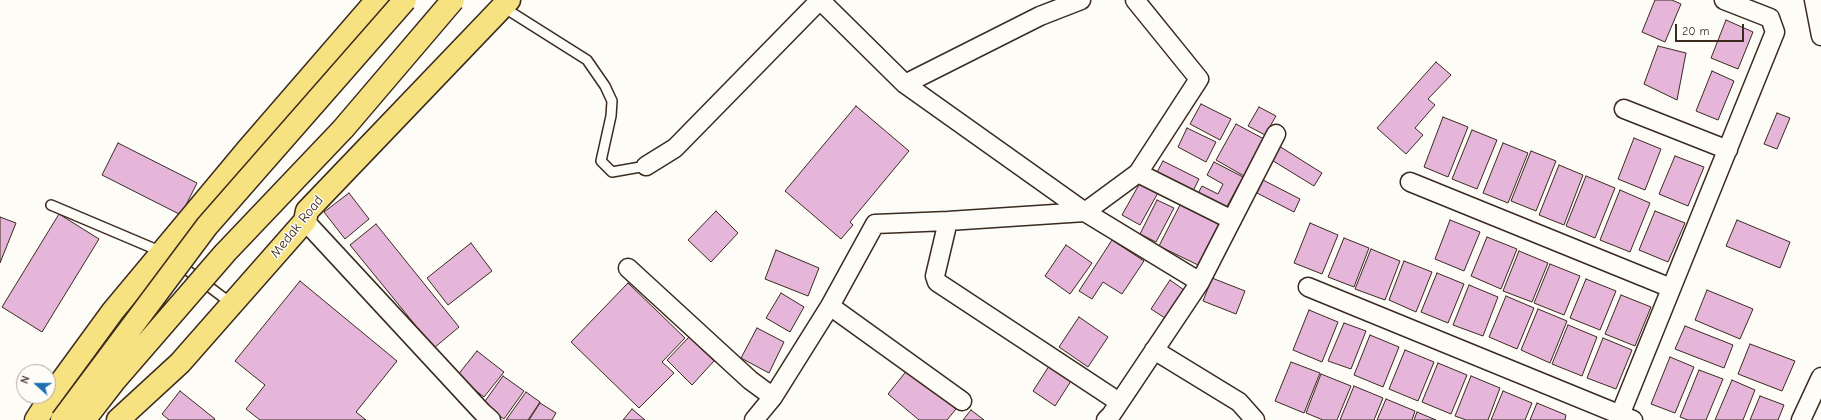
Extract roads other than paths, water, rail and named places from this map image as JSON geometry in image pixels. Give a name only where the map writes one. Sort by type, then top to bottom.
[{"type":"main road","points":[[36,420],[56,389],[113,311],[248,149],[377,0]]},
{"type":"main road","points":[[62,420],[207,226],[405,0]]},
{"type":"main road","points":[[84,420],[114,380],[225,253],[343,130],[453,0]]},
{"type":"main road","name":"Medak Road","points":[[118,420],[180,363],[305,221],[307,211],[506,4]]},
{"type":"street","points":[[646,166],[675,148],[820,0],[905,84],[1085,212],[1200,282]]},
{"type":"street","points":[[905,84],[1040,16],[1081,0]]},
{"type":"street","points":[[754,420],[773,397],[830,306],[875,224],[1085,212],[1138,173],[1199,78],[1135,0]]},
{"type":"street","points":[[1308,287],[1626,418],[1671,288],[1775,32],[1770,18],[1724,0]]},
{"type":"street","points":[[1814,0],[1821,36]]},
{"type":"street","points":[[1624,109],[1728,150]]},
{"type":"street","points":[[948,221],[935,276],[937,282],[1114,414],[1154,350],[1200,282],[1276,134]]},
{"type":"street","points":[[1138,173],[1232,220]]},
{"type":"street","points":[[1410,182],[1671,288]]},
{"type":"street","points":[[305,221],[491,420]]},
{"type":"street","points":[[628,268],[750,380],[773,397]]},
{"type":"street","points":[[830,306],[962,401]]},
{"type":"street","points":[[1154,350],[1238,402],[1255,420]]},
{"type":"street","points":[[1801,420],[1821,377]]},
{"type":"lane","points":[[506,4],[587,60],[605,86],[612,101],[611,116],[601,161],[612,172],[646,166]]},
{"type":"lane","points":[[51,205],[162,252],[232,304]]}]
